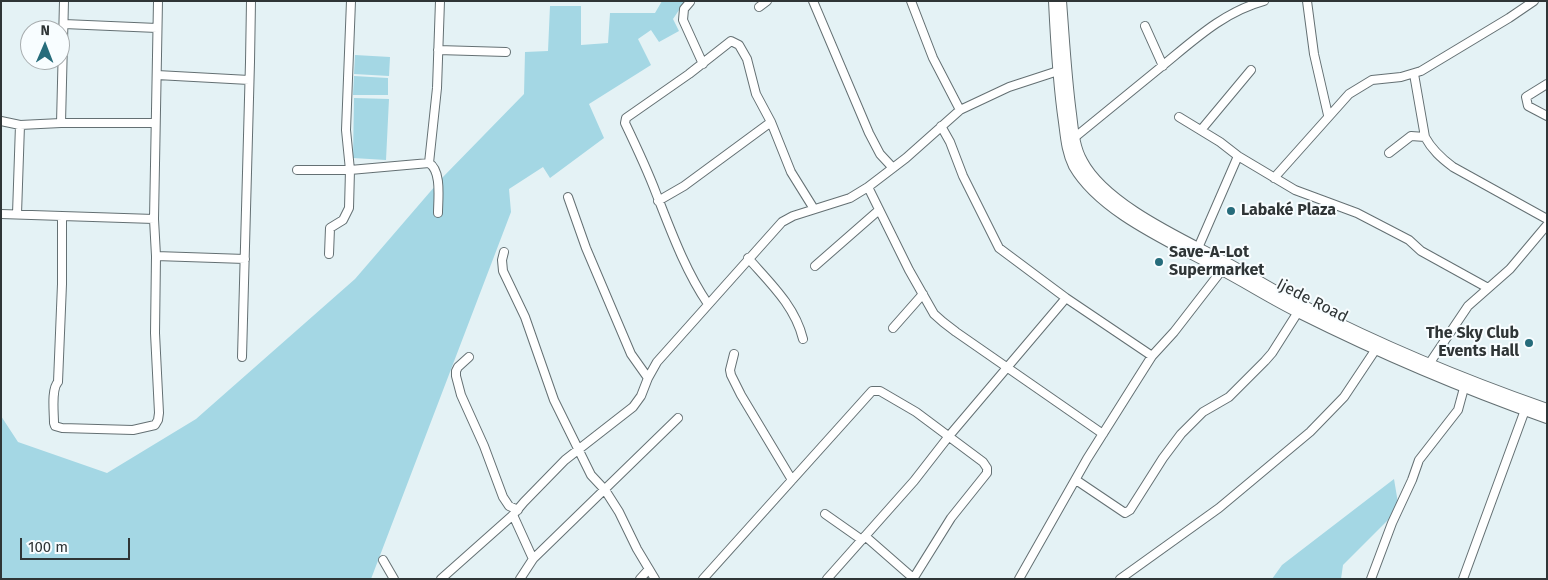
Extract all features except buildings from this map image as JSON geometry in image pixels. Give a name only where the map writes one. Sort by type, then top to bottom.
[{"type":"main road","name":"Ijede Road","points":[[1054,1],[1060,93],[1068,151],[1082,179],[1095,192],[1121,213],[1162,238],[1298,312],[1464,388],[1547,418]]},
{"type":"main road","name":"Ijede Road","points":[[1061,1],[1067,91],[1074,138],[1081,160],[1089,174],[1101,187],[1126,207],[1167,232],[1303,306],[1469,381],[1547,409]]},
{"type":"street","points":[[64,1],[64,20]]},
{"type":"street","points":[[62,216],[62,284],[58,382],[54,390],[54,423],[58,427],[68,429],[133,430],[155,425],[158,420],[154,333],[156,256],[154,219],[158,1]]},
{"type":"street","points":[[242,357],[250,1]]},
{"type":"street","points":[[330,254],[330,228],[343,220],[349,208],[350,170],[346,130],[350,1]]},
{"type":"street","points":[[429,163],[435,106],[440,1]]},
{"type":"street","points":[[759,7],[767,1]]},
{"type":"street","points":[[813,1],[869,133],[880,154],[893,168]]},
{"type":"street","points":[[1074,138],[1192,40],[1228,15],[1264,1]]},
{"type":"street","points":[[1307,1],[1314,54],[1328,115]]},
{"type":"street","points":[[1274,178],[1328,115],[1349,94],[1372,80],[1414,74],[1433,65],[1534,1]]},
{"type":"street","points":[[690,2],[684,9],[682,20],[703,64]]},
{"type":"street","points":[[914,2],[933,58],[960,110]]},
{"type":"street","points":[[70,24],[158,28]]},
{"type":"street","points":[[1145,26],[1163,66]]},
{"type":"street","points":[[708,304],[691,277],[625,123],[626,118],[703,64],[731,41],[739,45],[747,59],[756,94],[772,122],[791,172],[814,210]]},
{"type":"street","points":[[438,50],[506,52]]},
{"type":"street","points":[[61,123],[63,70]]},
{"type":"street","points":[[1201,130],[1251,70]]},
{"type":"street","points":[[441,579],[515,512],[553,471],[633,407],[641,396],[657,362],[782,222],[793,216],[850,198],[868,187],[960,110],[1009,87],[1058,71]]},
{"type":"street","points":[[1414,74],[1425,137],[1440,157],[1453,167],[1547,219]]},
{"type":"street","points":[[157,75],[249,80]]},
{"type":"street","points":[[1547,84],[1526,97],[1528,106],[1547,116]]},
{"type":"street","points":[[1179,117],[1238,156],[1295,190],[1357,214],[1408,240],[1421,251],[1488,288]]},
{"type":"street","points":[[1,121],[20,125],[61,123],[155,124]]},
{"type":"street","points":[[658,200],[684,186],[772,122]]},
{"type":"street","points":[[17,214],[20,125]]},
{"type":"street","points":[[941,126],[950,142],[963,176],[999,248],[1066,298],[1152,356]]},
{"type":"street","points":[[1389,153],[1411,136],[1425,137]]},
{"type":"street","points":[[1198,248],[1238,156]]},
{"type":"street","points":[[297,170],[350,170],[429,163],[433,165],[437,175],[438,213]]},
{"type":"street","points":[[868,187],[908,270],[934,314],[1007,368],[1103,434]]},
{"type":"street","points":[[568,198],[586,248],[631,354],[648,378]]},
{"type":"street","points":[[815,266],[879,210]]},
{"type":"street","points":[[1,214],[154,219]]},
{"type":"street","points":[[1429,364],[1468,306],[1510,269],[1547,225]]},
{"type":"street","points":[[504,252],[502,260],[503,271],[525,317],[554,400],[592,475],[605,490],[619,512],[655,579]]},
{"type":"street","points":[[156,256],[245,259]]},
{"type":"street","points":[[748,258],[788,304],[803,339]]},
{"type":"street","points":[[1019,579],[1103,434],[1152,356],[1174,332],[1222,270]]},
{"type":"street","points":[[893,328],[923,294]]},
{"type":"street","points":[[827,579],[914,481],[949,436],[1066,298]]},
{"type":"street","points":[[1076,480],[1125,513],[1130,510],[1163,458],[1181,434],[1203,412],[1229,397],[1265,361],[1298,312]]},
{"type":"street","points":[[1120,579],[1219,508],[1310,432],[1344,397],[1376,348]]},
{"type":"street","points":[[734,354],[730,375],[792,480]]},
{"type":"street","points":[[469,357],[456,371],[461,395],[484,446],[502,498],[515,512],[533,559]]},
{"type":"street","points":[[1371,579],[1419,460],[1458,410],[1464,388]]},
{"type":"street","points":[[703,579],[872,391],[880,391],[916,412],[986,465],[987,473],[951,518],[913,578],[863,538],[825,514]]},
{"type":"street","points":[[1463,579],[1525,410]]},
{"type":"street","points":[[520,579],[533,559],[678,418]]},
{"type":"street","points":[[383,560],[394,579]]},
{"type":"street","points":[[640,579],[649,569]]},
{"type":"shaded area","points":[[662,1],[685,1],[673,19],[679,31],[659,42],[651,30],[638,39],[651,65],[589,104],[604,138],[550,178],[543,167],[509,189],[511,212],[371,579],[1,579],[1,416],[18,442],[107,473],[196,419],[355,279],[442,178],[524,94],[525,52],[548,51],[550,6],[581,6],[581,45],[608,43],[610,13],[655,13]]},
{"type":"shaded area","points":[[355,55],[390,57],[389,76],[354,74]]},
{"type":"shaded area","points":[[354,76],[388,78],[388,95],[353,95]]},
{"type":"shaded area","points":[[354,98],[389,99],[386,160],[353,158]]},
{"type":"shaded area","points":[[1394,479],[1399,509],[1343,565],[1341,579],[1272,579],[1282,565]]},
{"type":"place","name":"Labaké Plaza","points":[[1231,211]]},
{"type":"place","name":"Save-A-Lot Supermarket","points":[[1159,262]]},
{"type":"place","name":"The Sky Club Events Hall","points":[[1529,343]]}]
